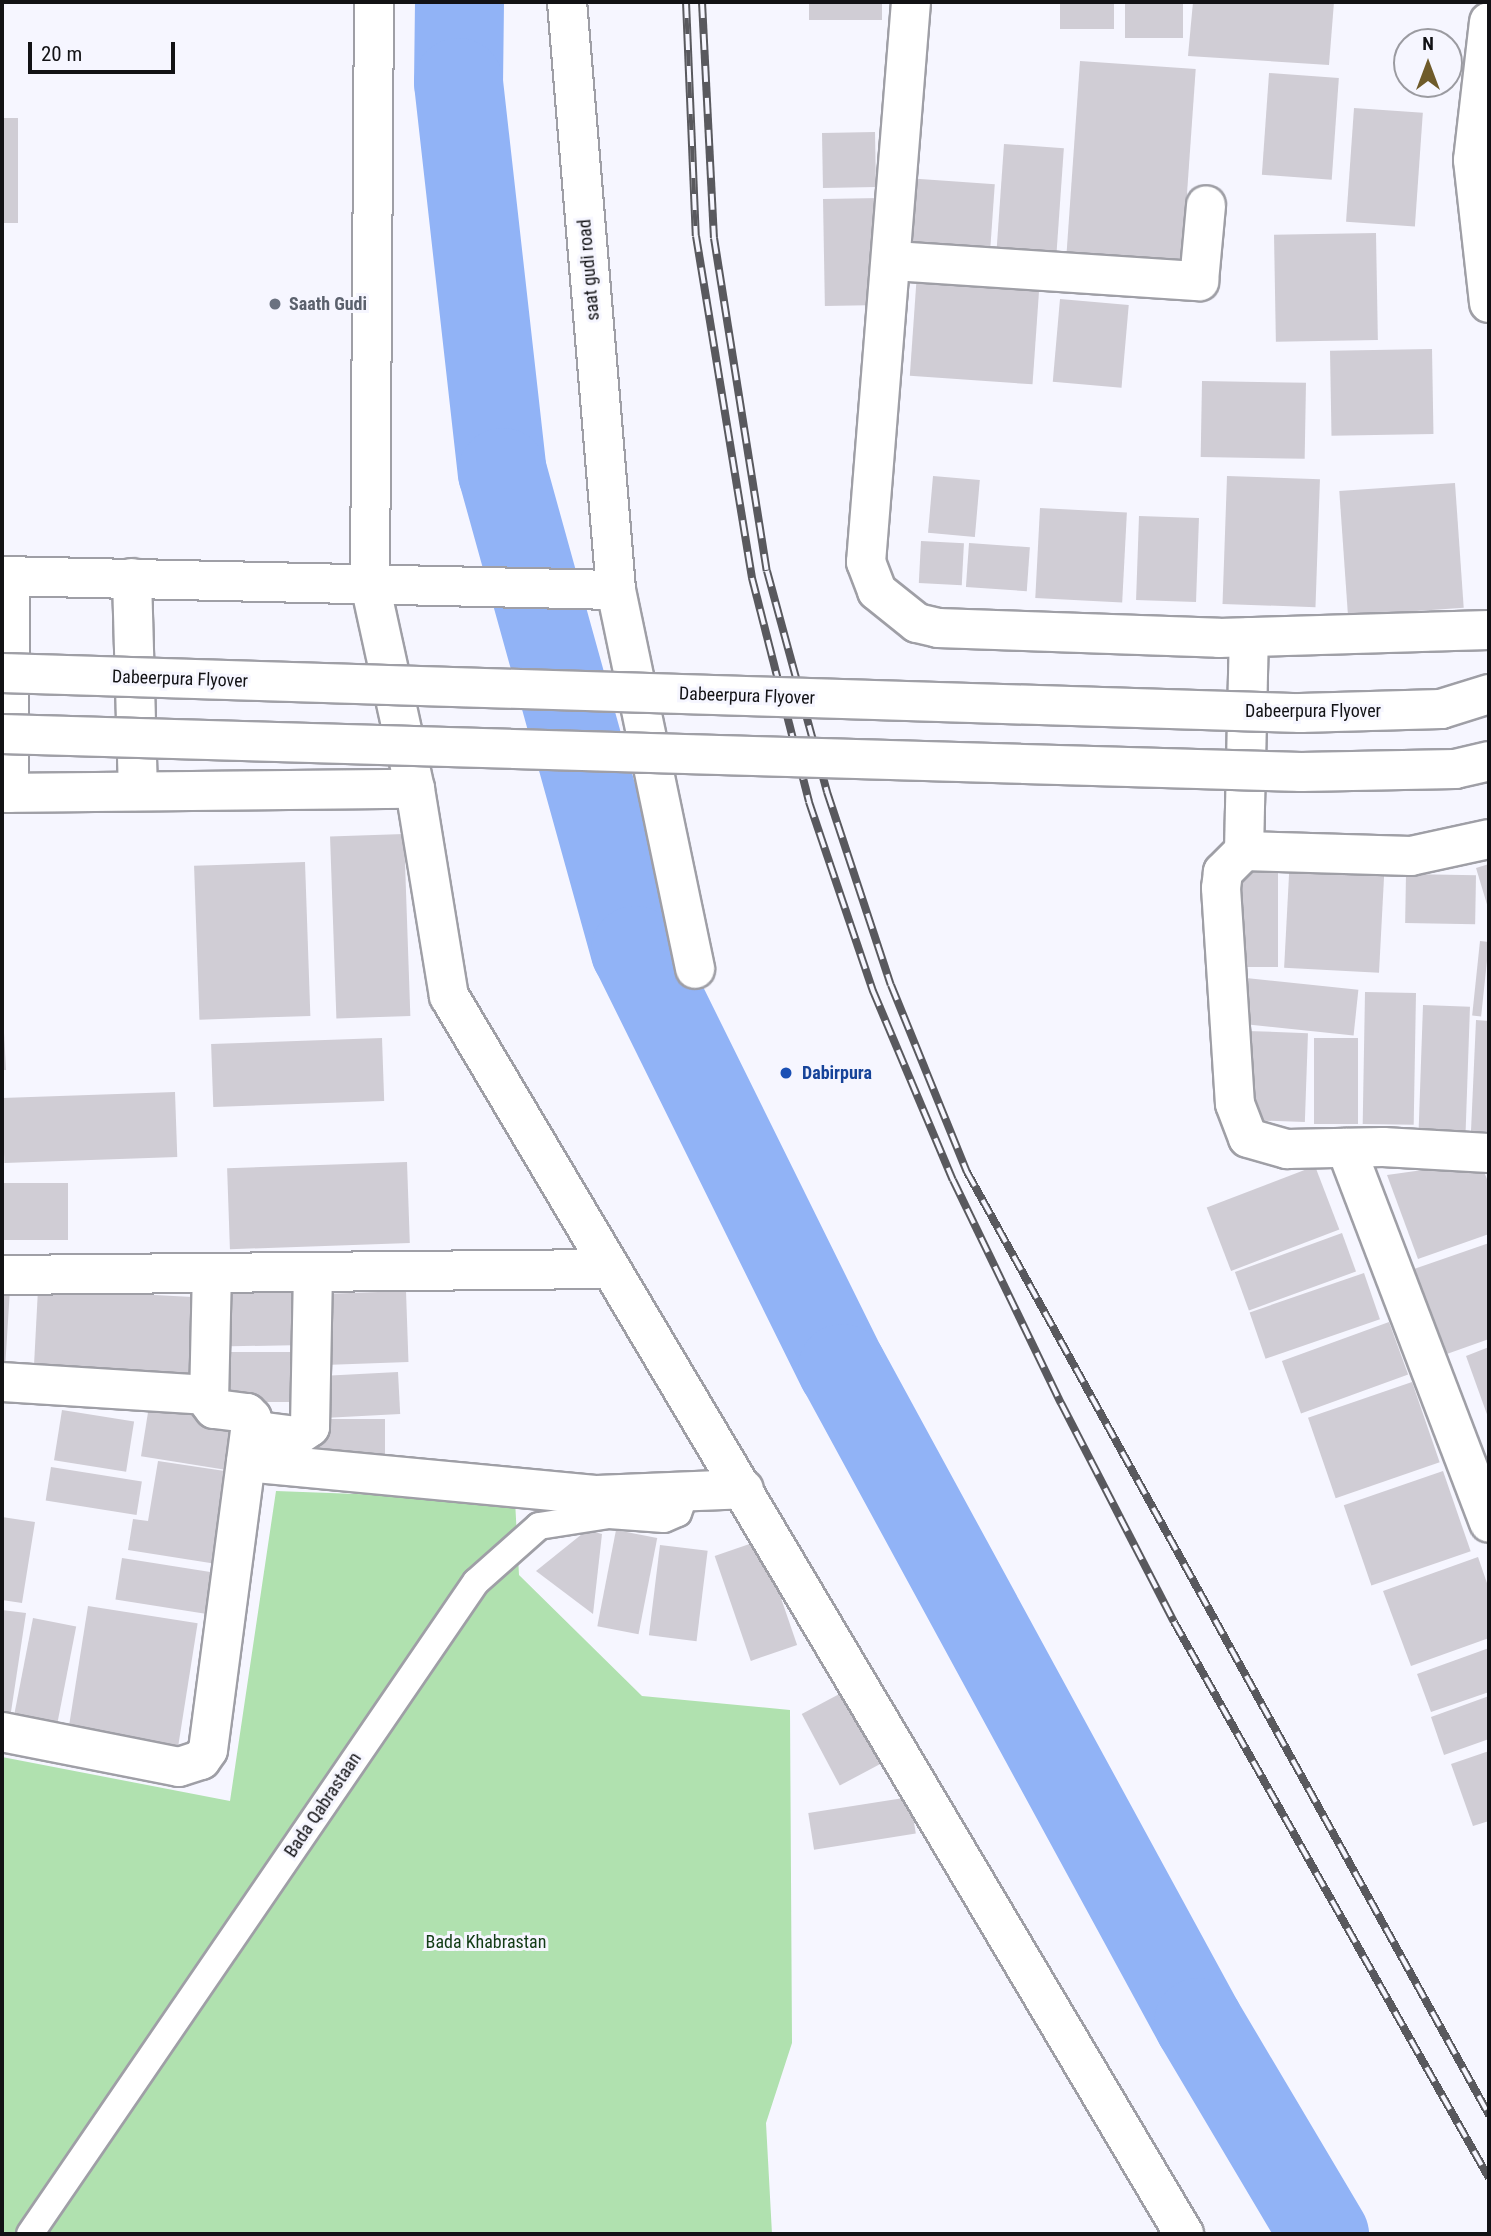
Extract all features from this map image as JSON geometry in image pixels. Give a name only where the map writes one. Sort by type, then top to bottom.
[{"type":"street","points":[[374,2],[386,586],[415,789],[449,996],[606,1269],[744,1489],[1184,2234]]},
{"type":"street","name":"saat gudi road","points":[[567,2],[613,538],[606,590],[695,969]]},
{"type":"street","points":[[911,2],[894,261],[866,562],[877,591],[917,623],[938,628],[1250,637],[1489,630]]},
{"type":"street","points":[[1489,22],[1474,160],[1489,303]]},
{"type":"street","points":[[894,261],[1199,281],[1206,205]]},
{"type":"street","points":[[415,789],[5,793],[6,577],[606,590]]},
{"type":"street","points":[[132,578],[138,791]]},
{"type":"street","points":[[1250,637],[1244,851],[1223,872],[1221,888],[1238,1121],[1248,1138],[1262,1145],[1489,1153]]},
{"type":"street","name":"Dabeerpura Flyover","points":[[2,673],[1300,713],[1441,709],[1489,694]]},
{"type":"street","points":[[2,734],[1301,772],[1455,769],[1489,761]]},
{"type":"street","points":[[1244,851],[1411,856],[1489,839]]},
{"type":"street","points":[[1346,1148],[1489,1523]]},
{"type":"street","points":[[2,1275],[606,1269]]},
{"type":"street","points":[[248,1446],[297,1436],[310,1427],[313,1272]]},
{"type":"street","points":[[2,1732],[179,1767],[201,1760],[208,1750],[248,1446],[247,1413],[214,1409],[209,1395],[212,1273]]},
{"type":"street","points":[[2,1382],[209,1395]]},
{"type":"street","points":[[248,1446],[597,1495],[744,1489]]},
{"type":"lane","name":"Bada Qabrastaan","points":[[30,2234],[476,1581],[539,1526],[609,1516],[664,1519],[678,1513],[685,1491]]},
{"type":"green space","name":"Bada Khabrastan","points":[[276,1491],[515,1500],[519,1575],[642,1696],[790,1710],[792,2043],[766,2123],[772,2234],[2,2234],[2,1757],[230,1801]]},
{"type":"building","points":[[809,2],[882,2],[882,20],[809,20]]},
{"type":"building","points":[[1060,2],[1114,2],[1114,29],[1060,29]]},
{"type":"building","points":[[1125,2],[1183,2],[1183,38],[1125,38]]},
{"type":"building","points":[[1193,2],[1334,2],[1329,65],[1188,56]]},
{"type":"building","points":[[1080,61],[1196,69],[1181,275],[1066,266]]},
{"type":"building","points":[[1269,73],[1339,78],[1332,180],[1262,175]]},
{"type":"building","points":[[1354,108],[1423,113],[1415,227],[1346,222]]},
{"type":"building","points":[[2,118],[18,118],[18,223],[2,223]]},
{"type":"building","points":[[875,132],[876,187],[823,188],[822,133]]},
{"type":"building","points":[[1004,144],[1064,148],[1056,254],[997,250]]},
{"type":"building","points":[[906,178],[995,184],[990,253],[901,247]]},
{"type":"building","points":[[880,198],[882,305],[825,306],[823,199]]},
{"type":"building","points":[[1376,233],[1378,340],[1276,342],[1274,235]]},
{"type":"building","points":[[917,273],[1040,282],[1033,384],[910,376]]},
{"type":"building","points":[[1060,299],[1129,305],[1122,388],[1053,382]]},
{"type":"building","points":[[1432,349],[1433,434],[1331,436],[1330,351]]},
{"type":"building","points":[[1202,381],[1306,383],[1305,459],[1201,457]]},
{"type":"building","points":[[933,476],[980,480],[975,537],[928,533]]},
{"type":"building","points":[[1227,476],[1320,479],[1315,607],[1223,604]]},
{"type":"building","points":[[1455,483],[1464,608],[1348,616],[1339,491]]},
{"type":"building","points":[[1040,508],[1127,513],[1122,602],[1035,598]]},
{"type":"building","points":[[1139,516],[1199,518],[1196,602],[1136,600]]},
{"type":"building","points":[[921,541],[964,543],[962,585],[919,583]]},
{"type":"building","points":[[969,543],[1030,547],[1027,591],[966,587]]},
{"type":"building","points":[[404,834],[410,1016],[336,1018],[330,837]]},
{"type":"building","points":[[1242,855],[1278,855],[1278,967],[1242,967]]},
{"type":"building","points":[[1290,856],[1385,861],[1379,973],[1284,968]]},
{"type":"building","points":[[305,862],[310,1016],[199,1020],[194,866]]},
{"type":"building","points":[[1489,864],[1489,911],[1476,868]]},
{"type":"building","points":[[1406,874],[1476,875],[1475,924],[1405,923]]},
{"type":"building","points":[[1480,941],[1489,942],[1481,1017],[1472,1016]]},
{"type":"building","points":[[1246,978],[1358,990],[1354,1036],[1241,1024]]},
{"type":"building","points":[[1365,992],[1416,993],[1414,1125],[1363,1124]]},
{"type":"building","points":[[2,995],[6,1070],[2,1070]]},
{"type":"building","points":[[1423,1005],[1470,1007],[1466,1133],[1419,1131]]},
{"type":"building","points":[[1476,1020],[1489,1021],[1489,1131],[1471,1131]]},
{"type":"building","points":[[1247,1031],[1308,1033],[1305,1122],[1244,1120]]},
{"type":"building","points":[[382,1038],[384,1101],[213,1107],[211,1044]]},
{"type":"building","points":[[1314,1038],[1358,1038],[1358,1124],[1314,1124]]},
{"type":"building","points":[[175,1092],[177,1157],[4,1163],[2,1098]]},
{"type":"building","points":[[407,1162],[410,1243],[230,1249],[227,1168]]},
{"type":"building","points":[[1480,1162],[1489,1184],[1489,1234],[1418,1259],[1387,1175]]},
{"type":"building","points":[[1315,1166],[1339,1229],[1231,1271],[1207,1208]]},
{"type":"building","points":[[2,1183],[68,1183],[68,1240],[2,1240]]},
{"type":"building","points":[[1342,1233],[1356,1272],[1249,1311],[1235,1272]]},
{"type":"building","points":[[1489,1243],[1489,1339],[1444,1355],[1414,1269]]},
{"type":"building","points":[[1364,1273],[1380,1319],[1266,1359],[1250,1312]]},
{"type":"building","points":[[2,1288],[10,1289],[5,1369],[2,1369]]},
{"type":"building","points":[[38,1289],[198,1297],[194,1376],[34,1368]]},
{"type":"building","points":[[304,1291],[305,1345],[218,1347],[217,1293]]},
{"type":"building","points":[[406,1291],[408,1362],[325,1365],[322,1294]]},
{"type":"building","points":[[1389,1322],[1408,1375],[1301,1414],[1282,1361]]},
{"type":"building","points":[[1489,1347],[1489,1420],[1466,1356]]},
{"type":"building","points":[[218,1352],[296,1352],[296,1402],[218,1402]]},
{"type":"building","points":[[398,1372],[400,1414],[328,1418],[326,1376]]},
{"type":"building","points":[[1412,1382],[1440,1462],[1336,1498],[1308,1418]]},
{"type":"building","points":[[149,1406],[238,1420],[230,1470],[141,1456]]},
{"type":"building","points":[[62,1410],[134,1421],[126,1472],[54,1460]]},
{"type":"building","points":[[317,1419],[385,1419],[385,1463],[317,1463]]},
{"type":"building","points":[[158,1461],[238,1473],[223,1565],[128,1550],[133,1519],[148,1521]]},
{"type":"building","points":[[51,1467],[142,1481],[137,1515],[46,1501]]},
{"type":"building","points":[[1443,1471],[1471,1551],[1371,1586],[1344,1505]]},
{"type":"building","points":[[2,1517],[35,1522],[22,1603],[2,1600]]},
{"type":"building","points":[[587,1530],[602,1534],[593,1614],[536,1571]]},
{"type":"building","points":[[616,1530],[657,1538],[639,1634],[597,1626]]},
{"type":"building","points":[[761,1540],[797,1645],[751,1661],[715,1556]]},
{"type":"building","points":[[660,1545],[708,1551],[697,1641],[649,1635]]},
{"type":"building","points":[[1478,1557],[1489,1589],[1489,1638],[1411,1666],[1383,1591]]},
{"type":"building","points":[[122,1558],[212,1572],[205,1614],[115,1599]]},
{"type":"building","points":[[88,1606],[198,1623],[178,1750],[68,1732]]},
{"type":"building","points":[[2,1610],[26,1613],[9,1725],[2,1724]]},
{"type":"building","points":[[33,1618],[76,1626],[54,1739],[11,1731]]},
{"type":"building","points":[[1489,1648],[1489,1692],[1431,1712],[1417,1674]]},
{"type":"building","points":[[845,1691],[883,1763],[840,1786],[802,1714]]},
{"type":"building","points":[[1489,1696],[1489,1739],[1444,1755],[1431,1717]]},
{"type":"building","points":[[1489,1751],[1489,1821],[1473,1826],[1451,1764]]},
{"type":"building","points":[[910,1797],[916,1834],[814,1850],[808,1813]]},
{"type":"waterway","points":[[459,2],[458,82],[502,472],[635,950],[842,1368],[1198,2022],[1324,2234]]},
{"type":"railway","points":[[686,2],[696,236],[752,578],[809,802],[873,991],[953,1180],[1061,1403],[1174,1622],[1489,2178]]},
{"type":"railway","points":[[702,2],[714,238],[767,571],[827,792],[891,985],[967,1172],[1489,2115]]},
{"type":"place","name":"Saath Gudi","points":[[275,304]]},
{"type":"place","name":"Dabirpura","points":[[786,1073]]}]
